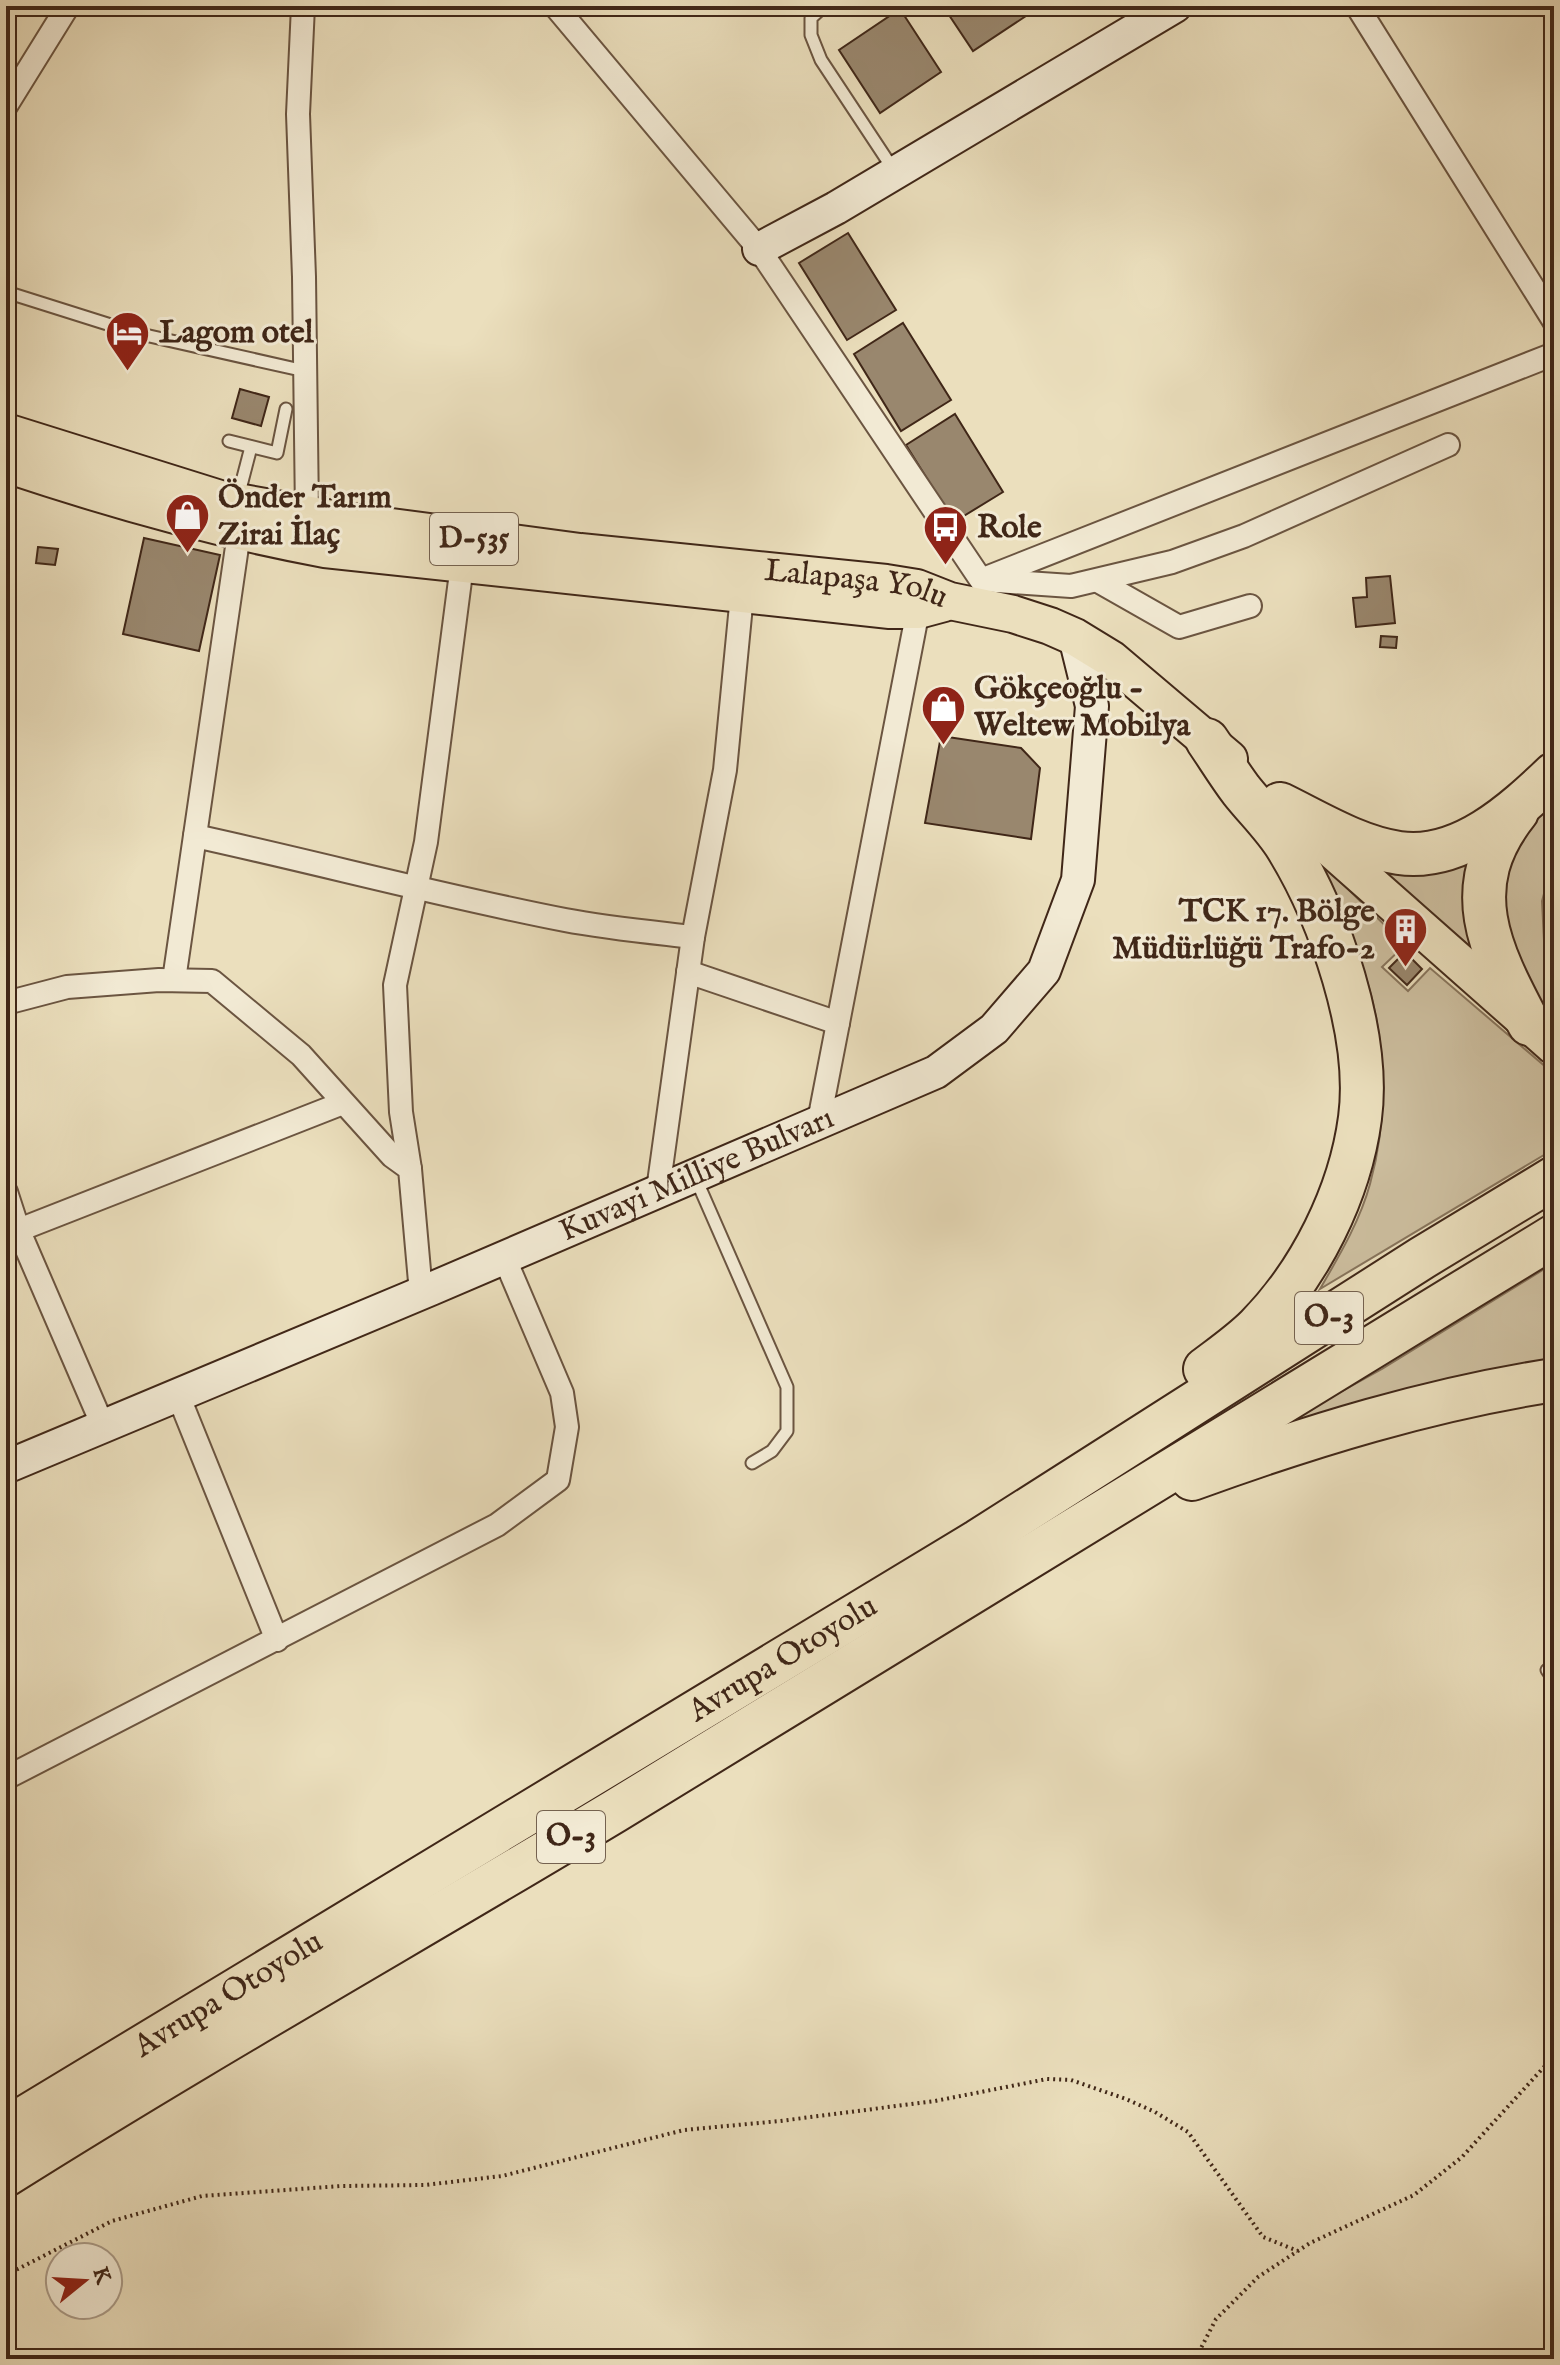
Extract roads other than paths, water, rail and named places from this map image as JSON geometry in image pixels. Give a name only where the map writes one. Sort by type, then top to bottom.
[{"type":"highway","points":[[1106,1461],[1175,1393],[1256,1329],[1279,1302],[1327,1227],[1344,1183],[1361,1116],[1361,1074],[1355,1028],[1344,977],[1323,916],[1286,844],[1241,789],[1207,740]]},
{"type":"highway","points":[[1280,804],[1373,847],[1415,855],[1435,852],[1473,837],[1541,786]]},
{"type":"highway","points":[[1541,786],[1506,827],[1493,854],[1482,894],[1488,932],[1510,989],[1541,1035]]},
{"type":"highway","name":"Avrupa Otoyolu","points":[[6,2129],[477,1846],[1106,1461],[1422,1258],[1554,1178]]},
{"type":"highway","name":"Avrupa Otoyolu","points":[[6,2175],[227,2039],[613,1812],[1554,1236]]},
{"type":"highway","points":[[1133,1496],[1174,1486],[1282,1446],[1411,1409],[1495,1389],[1554,1380]]},
{"type":"main road","name":"Lalapaşa Yolu","points":[[6,432],[325,549],[890,610],[953,599]]},
{"type":"main road","name":"Lalapaşa Yolu","points":[[6,464],[124,501],[238,517],[307,514],[580,552],[886,583],[953,599]]},
{"type":"main road","name":"D-535","points":[[953,599],[1050,626],[1111,659],[1541,1035]]},
{"type":"street","points":[[6,106],[68,6]]},
{"type":"street","points":[[303,6],[298,114],[307,514]]},
{"type":"street","points":[[555,6],[759,249],[953,599],[838,1023],[819,1121]]},
{"type":"street","points":[[759,249],[836,208],[1175,6]]},
{"type":"street","points":[[1357,6],[1554,321]]},
{"type":"street","points":[[953,599],[1554,354]]},
{"type":"street","points":[[953,599],[1071,586],[1172,562],[1244,536],[1448,445]]},
{"type":"street","points":[[174,980],[238,517]]},
{"type":"street","points":[[421,1293],[410,1169],[401,1112],[395,985],[426,842],[462,565]]},
{"type":"street","points":[[1098,581],[1179,627],[1250,606]]},
{"type":"street","points":[[658,1190],[693,937],[725,770],[742,595]]},
{"type":"street","name":"Kuvayi Milliye Bulvarı","points":[[6,1467],[936,1072],[994,1029],[1044,971],[1078,880],[1092,706],[1075,637]]},
{"type":"street","points":[[195,836],[416,889],[569,921],[693,937]]},
{"type":"street","points":[[688,972],[838,1023]]},
{"type":"street","points":[[6,1003],[67,987],[174,980],[212,981],[301,1055],[392,1156],[410,1169]]},
{"type":"street","points":[[12,1232],[343,1103]]},
{"type":"street","points":[[6,1192],[12,1232],[103,1426]]},
{"type":"street","points":[[6,1778],[497,1525],[558,1480],[567,1427],[562,1393],[504,1257]]},
{"type":"street","points":[[178,1395],[277,1640]]},
{"type":"lane","points":[[824,6],[811,18],[811,35],[821,60],[895,172]]},
{"type":"lane","points":[[6,292],[136,333],[305,371]]},
{"type":"lane","points":[[229,441],[277,453],[286,409]]},
{"type":"lane","points":[[238,517],[251,447]]},
{"type":"lane","points":[[694,1175],[787,1387],[787,1431],[772,1451],[752,1463]]},
{"type":"lane","points":[[1554,1665],[1547,1670],[1554,1680]]},
{"type":"place","name":"Lagom otel","points":[[128,372]]},
{"type":"place","name":"Önder Tarım Zirai İlaç","points":[[187,555]]},
{"type":"place","name":"Role","points":[[946,567]]},
{"type":"place","name":"Gökçeoğlu - Weltew Mobilya","points":[[943,746]]},
{"type":"place","name":"TCK 17. Bölge Müdürlüğü Trafo-2","points":[[1406,969]]}]
